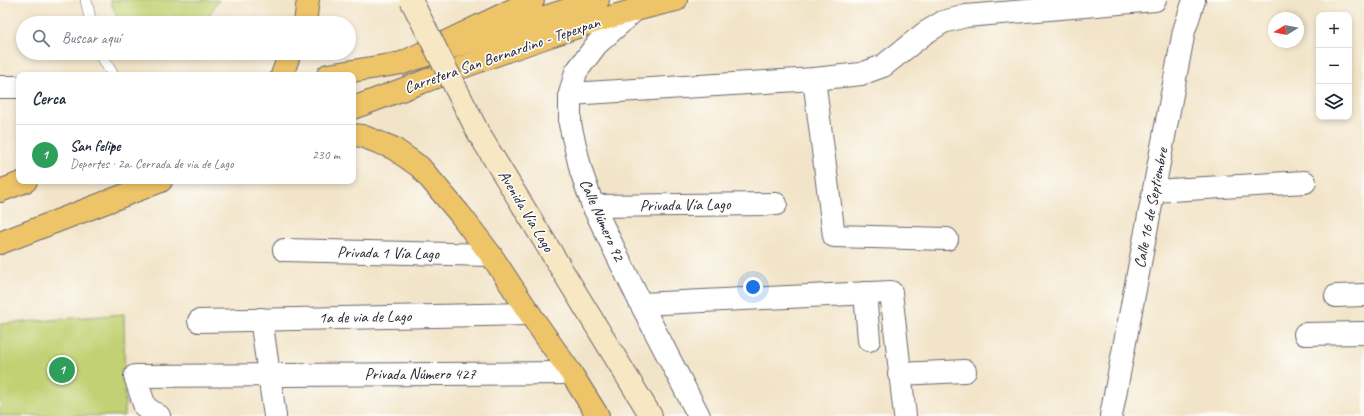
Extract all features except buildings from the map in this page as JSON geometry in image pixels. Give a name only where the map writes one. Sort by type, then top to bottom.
[{"type":"highway","points":[[307,16],[308,0]]},
{"type":"highway","points":[[402,63],[598,0]]},
{"type":"highway","name":"Carretera San Bernardino - Tepexpan","points":[[356,107],[529,43],[636,9],[676,0]]},
{"type":"highway","name":"Carretera San Bernardino - Tepexpan","points":[[346,72],[402,63],[529,1]]},
{"type":"highway","points":[[283,72],[287,60]]},
{"type":"highway","points":[[356,135],[362,136],[393,148],[420,167],[459,213],[491,256],[571,373],[598,416]]},
{"type":"highway","points":[[0,191],[18,184]]},
{"type":"highway","points":[[0,243],[154,184]]},
{"type":"main road","name":"Avenida Vía Lago","points":[[411,0],[479,134],[652,416]]},
{"type":"street","points":[[570,94],[814,79],[861,74],[883,66],[925,33],[943,22],[966,16],[1155,0]]},
{"type":"street","name":"Calle 16 de Septiembre","points":[[1111,416],[1184,31],[1194,0]]},
{"type":"street","name":"Calle Número 92","points":[[636,9],[597,44],[576,72],[570,94],[570,124],[581,171],[594,206],[641,304],[699,416]]},
{"type":"street","points":[[814,79],[834,236],[947,239]]},
{"type":"street","points":[[0,87],[16,87]]},
{"type":"street","points":[[1154,191],[1305,182]]},
{"type":"street","name":"Privada Vía Lago","points":[[594,206],[776,204]]},
{"type":"street","name":"Privada 1 Vía Lago","points":[[284,250],[491,256]]},
{"type":"street","points":[[641,304],[891,292],[899,374],[905,416]]},
{"type":"street","points":[[865,293],[869,340]]},
{"type":"street","points":[[1336,296],[1364,294]]},
{"type":"street","name":"1a de via de Lago","points":[[199,321],[530,314]]},
{"type":"street","points":[[261,319],[275,416]]},
{"type":"street","points":[[1305,334],[1364,333]]},
{"type":"street","points":[[899,374],[965,371]]},
{"type":"street","name":"Privada Número 427","points":[[159,416],[145,407],[135,376],[571,373]]},
{"type":"lane","points":[[86,0],[89,16]]},
{"type":"lane","points":[[104,60],[111,72]]},
{"type":"green space","points":[[110,0],[219,0],[209,16],[116,16]]},
{"type":"green space","points":[[124,314],[125,416],[0,416],[0,324]]},
{"type":"place","name":"San felipe","points":[[62,370]]}]
